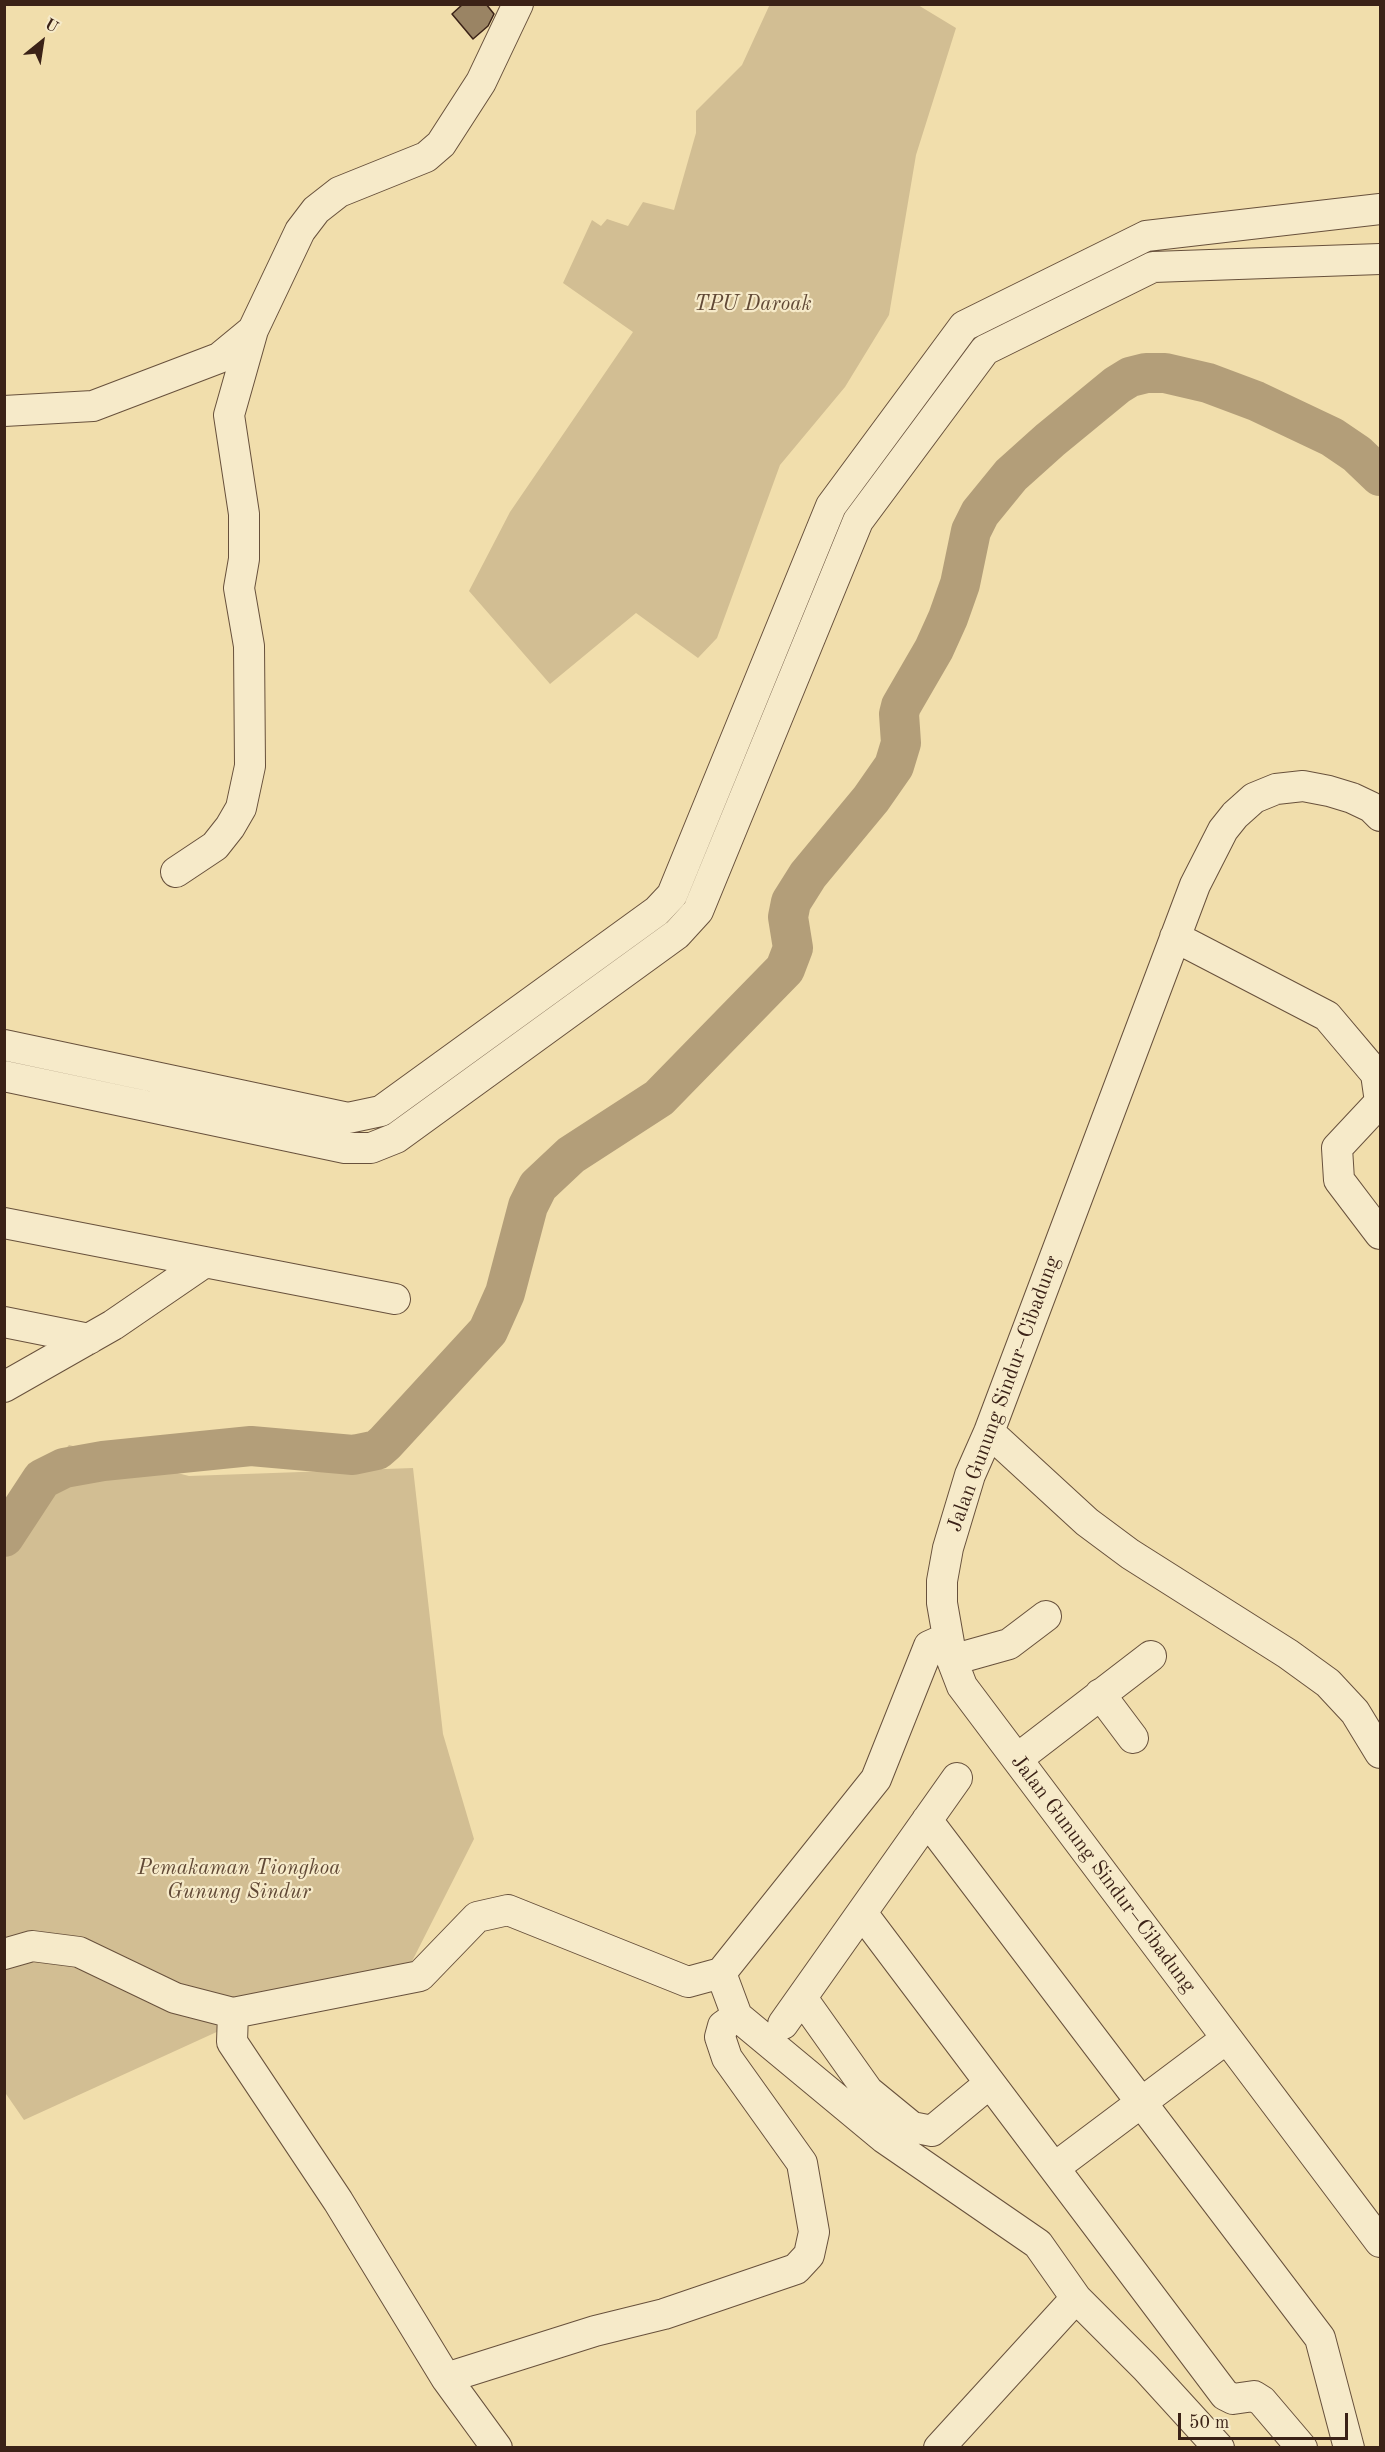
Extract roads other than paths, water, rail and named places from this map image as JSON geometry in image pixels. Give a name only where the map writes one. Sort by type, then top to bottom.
[{"type":"street","points":[[176,872],[215,846],[230,827],[241,808],[250,766],[249,646],[239,588],[244,559],[244,514],[229,416],[253,330],[300,231],[316,210],[339,192],[426,157],[441,144],[481,82],[518,4]]},
{"type":"street","points":[[4,1045],[348,1118],[381,1112],[657,911],[672,894],[831,506],[964,326],[1146,237],[1380,209]]},
{"type":"street","points":[[4,1076],[345,1148],[371,1148],[396,1138],[677,934],[698,911],[858,521],[985,350],[1153,267],[1380,259]]},
{"type":"street","points":[[4,411],[93,406],[219,358],[253,330]]},
{"type":"street","name":"Jalan Gunung Sindur–Cibadung","points":[[1380,816],[1371,807],[1352,798],[1303,786],[1276,789],[1254,798],[1235,815],[1223,830],[1195,885],[989,1432],[970,1475],[948,1548],[942,1581],[942,1603],[949,1649],[962,1686],[1380,2242]]},
{"type":"street","points":[[1176,937],[1327,1016],[1376,1074],[1380,1102],[1337,1148],[1339,1180],[1380,1234]]},
{"type":"street","points":[[4,1223],[395,1299]]},
{"type":"street","points":[[4,1387],[113,1325],[205,1262]]},
{"type":"street","points":[[4,1322],[89,1339]]},
{"type":"street","points":[[989,1432],[1087,1522],[1130,1554],[1288,1654],[1328,1683],[1355,1712],[1380,1753]]},
{"type":"street","points":[[4,1954],[32,1946],[79,1952],[175,1998],[233,2013],[420,1976],[477,1917],[508,1910],[688,1982],[721,1973],[876,1779],[929,1646],[949,1649],[1009,1644],[1046,1616]]},
{"type":"street","points":[[1017,1759],[1151,1656]]},
{"type":"street","points":[[1100,1694],[1132,1738]]},
{"type":"street","points":[[783,2024],[957,1778]]},
{"type":"street","points":[[927,1820],[1320,2338],[1349,2448]]},
{"type":"street","points":[[862,1913],[1225,2395],[1233,2399],[1254,2396],[1262,2401],[1302,2448]]},
{"type":"street","points":[[721,1973],[737,2016],[884,2138],[1038,2244],[1076,2298],[1146,2368],[1219,2448]]},
{"type":"street","points":[[802,1998],[868,2091],[912,2127],[932,2131],[990,2083]]},
{"type":"street","points":[[233,2013],[232,2042],[338,2201],[446,2378],[497,2448]]},
{"type":"street","points":[[446,2378],[595,2331],[664,2314],[796,2269],[809,2255],[814,2232],[802,2163],[727,2058],[720,2037],[723,2026],[737,2016]]},
{"type":"street","points":[[1054,2168],[1226,2039]]},
{"type":"street","points":[[939,2448],[1076,2298]]},
{"type":"waterway","points":[[4,1537],[42,1479],[64,1468],[103,1461],[251,1446],[353,1455],[377,1450],[385,1443],[488,1331],[505,1293],[528,1206],[538,1186],[571,1155],[659,1098],[785,969],[793,948],[788,917],[791,902],[808,875],[871,799],[894,766],[901,743],[899,714],[901,706],[934,649],[948,618],[960,584],[971,531],[980,513],[1011,475],[1117,385],[1130,377],[1146,373],[1165,373],[1208,383],[1256,401],[1332,437],[1357,454],[1380,476]]},
{"type":"park label","name":"TPU Daroak","points":[[753,304]]},
{"type":"park label","name":"Pemakaman Tionghoa Gunung Sindur","points":[[239,1880]]}]
